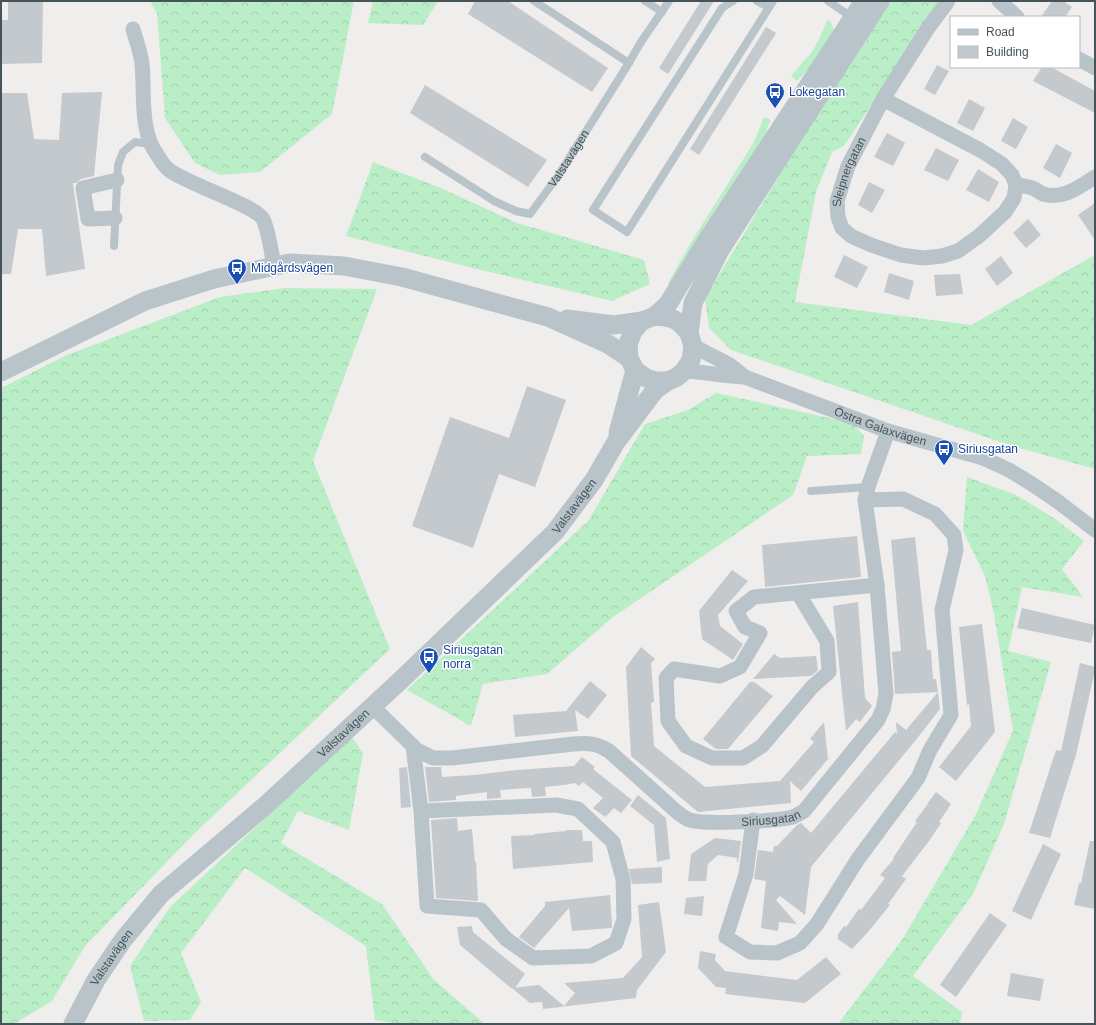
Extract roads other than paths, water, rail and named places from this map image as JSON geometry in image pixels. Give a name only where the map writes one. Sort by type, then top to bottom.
[{"type":"street","name":"Valstavägen","points":[[73,1024],[96,980],[123,940],[161,894],[266,805],[484,601],[555,532],[594,480],[616,442],[655,390],[684,371],[691,360],[693,303],[720,250],[858,22],[864,1]]},
{"type":"street","name":"Valstavägen","points":[[616,442],[632,364],[628,344],[633,331],[668,304],[706,242],[858,22],[880,1]]},
{"type":"street","name":"Sleipnergatan","points":[[948,1],[928,28],[883,98],[848,166],[837,201],[838,217],[842,228],[851,236],[871,245],[901,255],[923,258],[942,256],[958,251],[979,236],[1005,212],[1014,198],[1016,185]]},
{"type":"street","points":[[999,1],[1016,16]]},
{"type":"street","points":[[133,29],[142,63],[143,104],[147,131],[156,155],[168,169],[179,176],[248,208],[262,218],[271,248],[274,267]]},
{"type":"street","points":[[1080,60],[1095,68]]},
{"type":"street","points":[[883,98],[980,150],[1002,164],[1012,175],[1016,185],[1031,188],[1051,196],[1062,195],[1072,192],[1095,176]]},
{"type":"street","points":[[116,218],[88,219],[83,188],[117,180]]},
{"type":"street","points":[[1,372],[145,301],[214,279],[290,263],[344,266],[402,277],[548,317],[614,325],[668,317],[680,323],[691,340]]},
{"type":"street","points":[[548,317],[608,344],[646,378],[656,381],[668,381]]},
{"type":"street","name":"Östra Galaxvägen","points":[[691,340],[730,365],[745,377]]},
{"type":"street","name":"Östra Galaxvägen","points":[[684,371],[708,372],[726,376],[745,377],[888,431],[983,458],[1009,470],[1057,501],[1095,530]]},
{"type":"street","name":"Siriusgatan","points":[[372,706],[417,750],[433,758],[452,758],[587,743],[599,745],[609,751],[677,812],[690,820],[699,822],[753,820],[794,816],[804,811],[878,720],[883,709],[886,694],[877,585],[866,494],[888,431]]},
{"type":"street","points":[[753,820],[746,874],[726,937],[750,952],[777,953],[800,943],[817,924],[858,860],[918,778],[930,750],[951,714],[942,610],[956,550],[954,535],[935,514],[903,499],[866,494]]},
{"type":"street","points":[[798,593],[826,641],[829,672],[812,687],[762,746],[743,758],[712,758],[686,746],[668,722],[666,678],[674,669],[720,676],[740,667],[760,633],[745,627],[736,611],[754,597],[877,585]]},
{"type":"street","points":[[413,746],[421,812],[427,906],[481,910],[506,938],[533,958],[591,956],[616,943],[624,919],[623,879],[614,842],[578,809],[556,805],[421,812]]},
{"type":"lane","points":[[534,1],[629,63]]},
{"type":"lane","points":[[645,1],[662,12]]},
{"type":"lane","name":"Valstavägen","points":[[425,157],[494,201],[516,211],[530,214],[558,176],[641,42],[669,1]]},
{"type":"lane","points":[[733,1],[722,8],[593,210],[627,232],[770,4],[757,1]]},
{"type":"lane","points":[[828,1],[858,22]]},
{"type":"lane","points":[[114,246],[118,165],[123,152],[135,142],[151,144]]},
{"type":"lane","points":[[811,492],[866,494]]},
{"type":"place","name":"Lokegatan","points":[[775,109]]},
{"type":"place","name":"Midgårdsvägen","points":[[237,285]]},
{"type":"place","name":"Siriusgatan","points":[[944,466]]},
{"type":"place","name":"Siriusgatan norra","points":[[429,674]]}]
